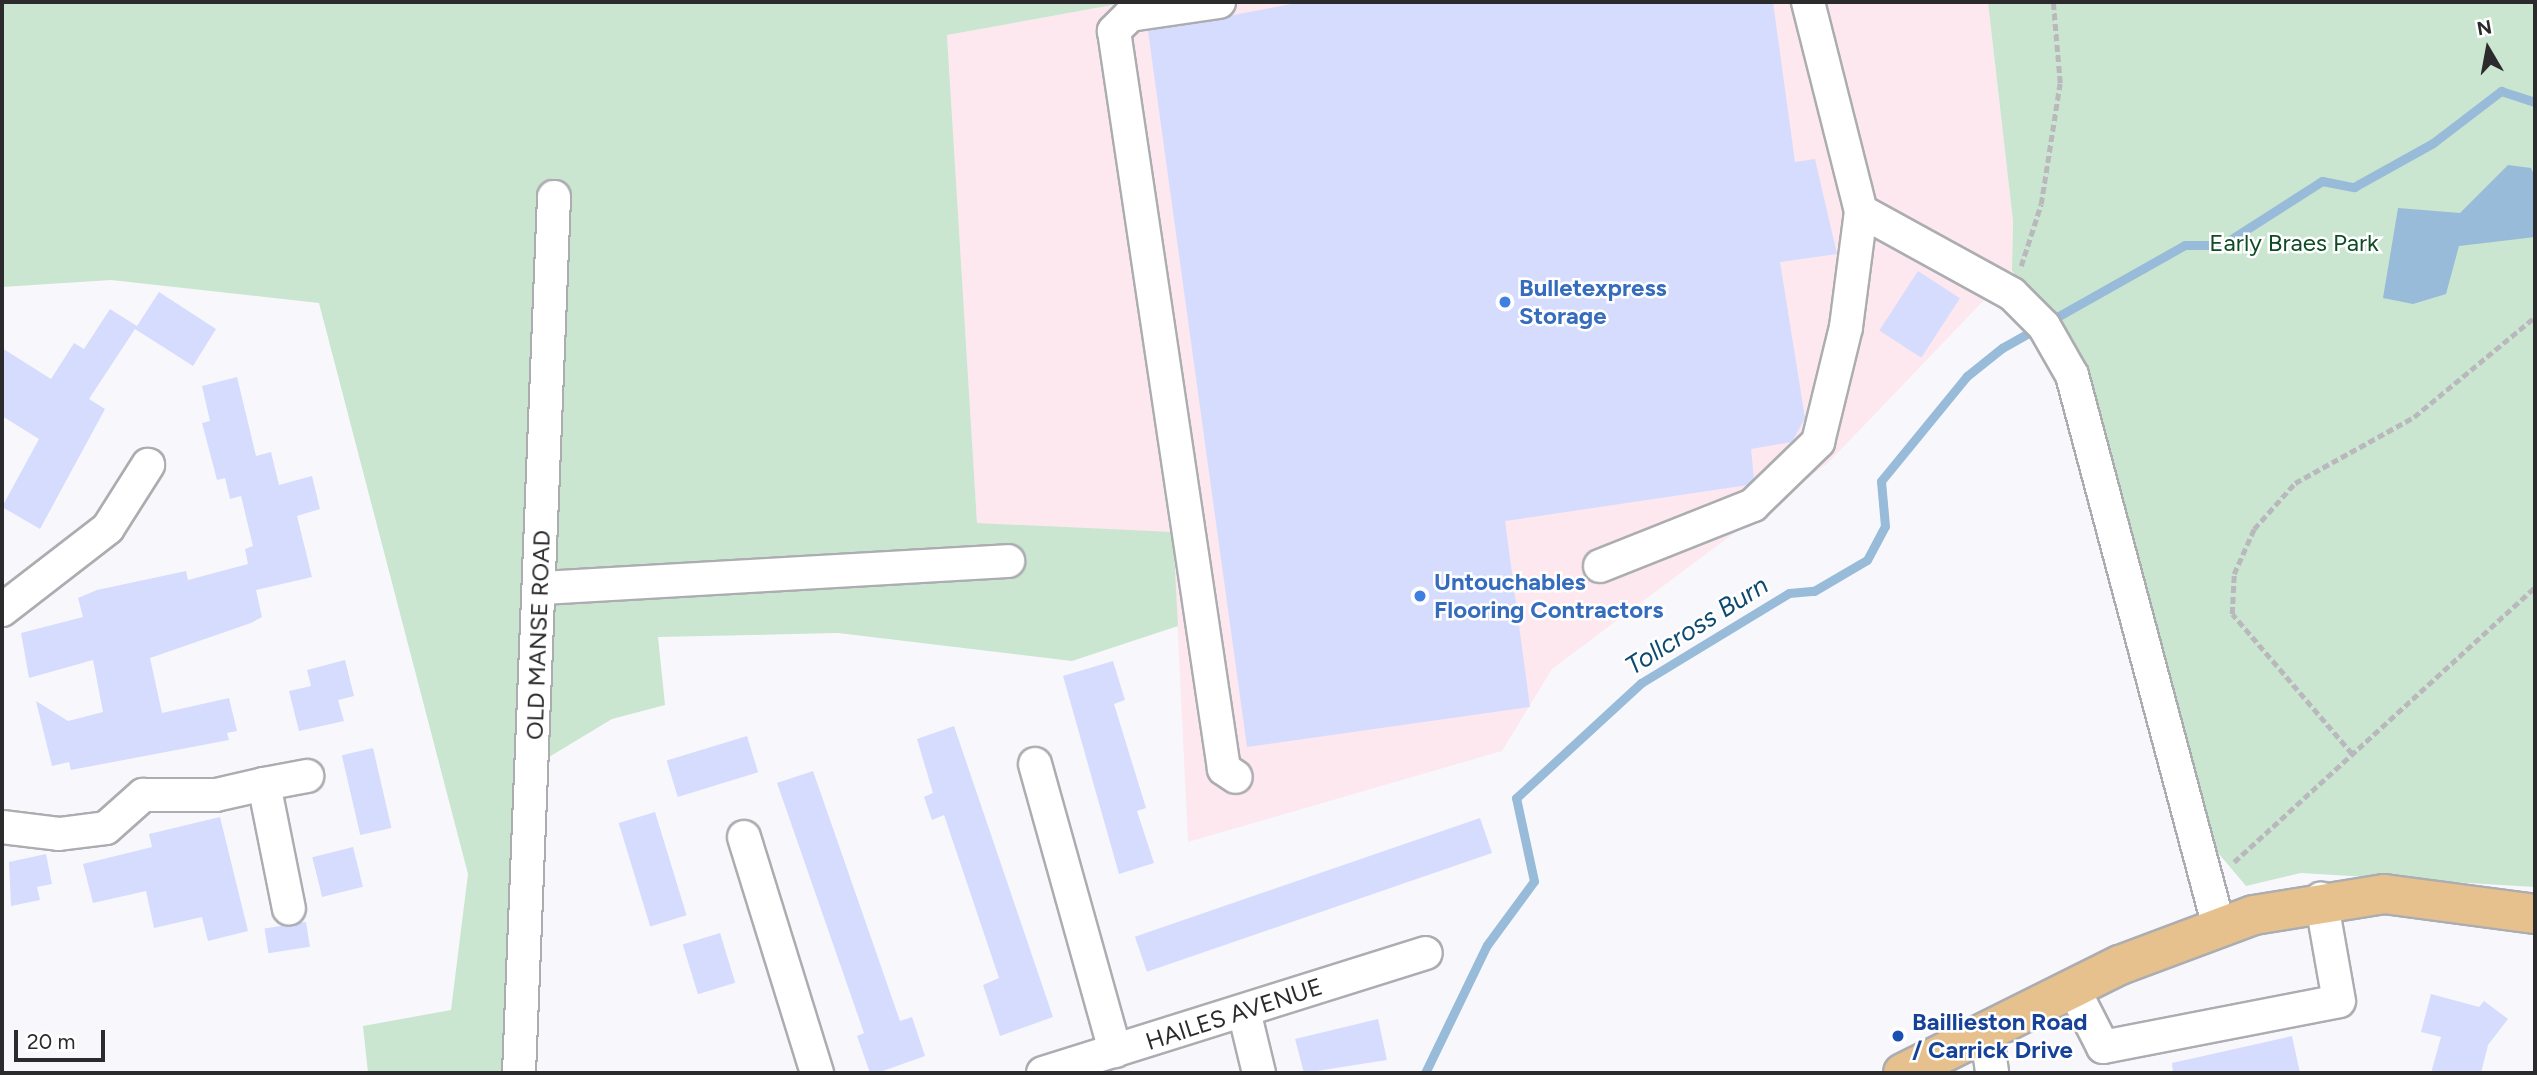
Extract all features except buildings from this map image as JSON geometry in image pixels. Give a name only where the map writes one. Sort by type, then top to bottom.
[{"type":"main road","points":[[1903,1073],[1987,1036],[2074,990],[2219,927],[2321,899],[2384,894],[2535,914]]},
{"type":"street","points":[[1219,2],[1129,15],[1114,31],[1224,769],[1236,777]]},
{"type":"street","points":[[1600,566],[1753,505],[1818,442],[1846,327],[1861,211],[1808,2]]},
{"type":"street","name":"OLD MANSE ROAD","points":[[519,1073],[541,589],[554,197]]},
{"type":"street","points":[[1861,211],[2012,294],[2044,326],[2073,375],[2219,927]]},
{"type":"street","points":[[2,610],[108,528],[148,465]]},
{"type":"street","points":[[541,589],[1008,561]]},
{"type":"street","points":[[1035,764],[1115,1051]]},
{"type":"street","points":[[2,827],[59,834],[107,828],[143,795],[216,795],[307,776]]},
{"type":"street","points":[[264,784],[289,909]]},
{"type":"street","points":[[744,837],[817,1073]]},
{"type":"street","points":[[2074,990],[2103,1047],[2339,1002],[2321,899]]},
{"type":"street","name":"HAILES AVENUE","points":[[1043,1073],[1426,953]]},
{"type":"street","points":[[1244,1011],[1259,1073]]},
{"type":"street","points":[[1987,1036],[1992,1073]]},
{"type":"path","points":[[2012,294],[2041,204],[2060,83],[2053,2]]},
{"type":"path","points":[[2352,754],[2232,614],[2234,574],[2254,529],[2295,483],[2414,417],[2535,317]]},
{"type":"path","points":[[2229,877],[2232,864],[2535,587]]},
{"type":"shaded area","points":[[1129,2],[1988,2],[2013,221],[2012,271],[1828,463],[1552,669],[1502,751],[1188,842],[1173,533],[977,524],[947,35]]},
{"type":"green space","points":[[2,2],[1129,2],[947,35],[977,523],[1173,532],[1178,626],[1072,661],[838,633],[658,637],[665,705],[612,719],[549,757],[514,751],[504,1073],[368,1073],[363,1026],[451,1010],[468,874],[319,303],[111,280],[2,287]]},
{"type":"green space","name":"Early Braes Park","points":[[1988,2],[2535,2],[2535,887],[2301,873],[2246,886],[2214,848],[2082,360],[2012,271],[2013,221]]},
{"type":"water","points":[[2508,165],[2531,168],[2535,177],[2535,237],[2459,246],[2446,294],[2413,304],[2383,298],[2398,208],[2460,213]]},
{"type":"waterway","name":"Tollcross Burn","points":[[1425,1073],[1487,945],[1534,881],[1516,798],[1641,683],[1789,593],[1814,591],[1867,560],[1885,526],[1881,481],[1967,376],[2002,348],[2185,245],[2222,245],[2322,181],[2354,187],[2433,143],[2501,91],[2535,102]]},
{"type":"place","name":"Bulletexpress Storage","points":[[1505,302]]},
{"type":"place","name":"Untouchables Flooring Contractors","points":[[1420,596]]},
{"type":"place","name":"Baillieston Road / Carrick Drive","points":[[1898,1036]]}]
